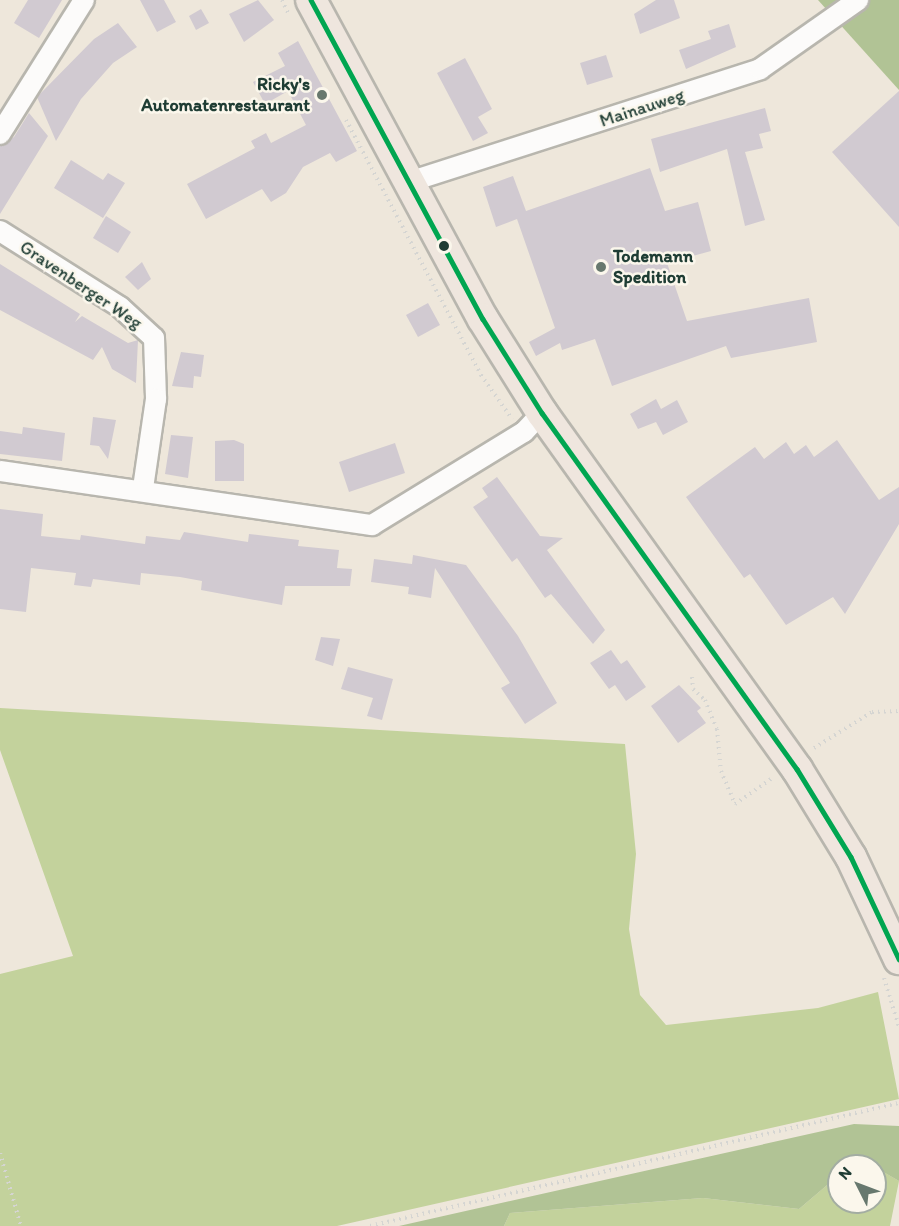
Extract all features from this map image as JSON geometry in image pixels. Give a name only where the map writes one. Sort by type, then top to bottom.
[{"type":"main road","points":[[301,9],[409,182],[533,422],[796,769],[863,879],[889,964]]},
{"type":"street","points":[[0,134],[84,0]]},
{"type":"street","name":"Mainauweg","points":[[409,182],[760,69],[858,0]]},
{"type":"street","name":"Gravenberger Weg","points":[[0,231],[120,307],[154,338],[157,389],[143,488]]},
{"type":"street","points":[[0,471],[143,488],[372,525],[533,422]]},
{"type":"path","points":[[282,0],[301,9]]},
{"type":"path","points":[[342,112],[481,375],[533,422]]},
{"type":"path","points":[[692,677],[693,689],[705,700],[717,729],[721,771],[735,804],[771,779]]},
{"type":"path","points":[[814,748],[872,712],[899,711]]},
{"type":"path","points":[[772,770],[779,780]]},
{"type":"path","points":[[889,964],[899,1026]]},
{"type":"path","points":[[370,1226],[899,1103]]},
{"type":"path","points":[[0,1153],[21,1226]]},
{"type":"green space","points":[[818,0],[899,0],[899,90]]},
{"type":"green space","points":[[0,708],[625,744],[636,854],[629,929],[640,995],[666,1025],[818,1008],[878,992],[899,1099],[337,1226],[0,1226],[0,974],[73,956],[0,750]]},
{"type":"green space","points":[[854,1124],[899,1126],[899,1181],[887,1174],[887,1154],[827,1154],[827,1185],[799,1209],[703,1198],[510,1213],[504,1226],[399,1226]]},
{"type":"green space","points":[[887,1174],[899,1181],[890,1226],[504,1226],[510,1213],[703,1198],[799,1209],[827,1185],[827,1214],[887,1214]]},
{"type":"building","points":[[28,0],[62,0],[39,38],[14,23]]},
{"type":"building","points":[[140,0],[164,0],[176,22],[157,32]]},
{"type":"building","points":[[258,0],[274,20],[244,42],[229,14]]},
{"type":"building","points":[[656,0],[674,0],[680,18],[640,34],[634,14]]},
{"type":"building","points":[[201,9],[209,23],[196,30],[189,16]]},
{"type":"building","points":[[118,23],[137,47],[113,63],[81,99],[56,141],[37,97],[94,39]]},
{"type":"building","points":[[729,24],[736,47],[686,69],[679,50],[711,39],[708,31]]},
{"type":"building","points":[[298,41],[357,151],[336,162],[330,153],[303,167],[286,193],[271,202],[262,189],[206,219],[187,184],[255,148],[251,141],[266,133],[271,143],[306,125],[288,91],[265,104],[253,82],[285,66],[278,53]]},
{"type":"building","points":[[606,55],[613,77],[587,85],[580,63]]},
{"type":"building","points":[[465,58],[492,109],[478,117],[488,133],[473,141],[437,73]]},
{"type":"building","points":[[899,91],[899,227],[832,152]]},
{"type":"building","points":[[765,108],[771,131],[759,134],[763,148],[745,152],[765,220],[745,226],[727,149],[660,172],[651,139]]},
{"type":"building","points":[[29,113],[48,136],[0,214],[0,146],[14,137]]},
{"type":"building","points":[[71,160],[103,180],[108,173],[125,183],[103,218],[54,188]]},
{"type":"building","name":"Todemann Spedition","points":[[650,168],[665,211],[698,202],[711,251],[667,263],[687,321],[809,298],[817,342],[731,358],[726,346],[612,386],[595,339],[562,350],[560,343],[536,356],[529,342],[555,328],[517,219],[496,227],[483,187],[513,176],[526,211]]},
{"type":"building","points":[[106,216],[131,232],[118,253],[93,238]]},
{"type":"building","points":[[142,262],[151,279],[138,290],[125,277]]},
{"type":"building","points":[[0,264],[80,314],[75,322],[82,316],[128,343],[138,340],[136,383],[112,369],[102,347],[93,360],[0,310]]},
{"type":"building","points":[[428,303],[440,325],[418,337],[406,315]]},
{"type":"building","points":[[181,352],[204,355],[201,377],[194,376],[193,388],[172,386]]},
{"type":"building","points":[[656,399],[661,409],[677,400],[688,422],[663,435],[656,422],[638,429],[630,414]]},
{"type":"building","points":[[93,417],[116,420],[108,459],[99,446],[90,445]]},
{"type":"building","points":[[23,427],[65,433],[62,461],[0,454],[0,431],[22,434]]},
{"type":"building","points":[[171,435],[193,437],[188,478],[165,474]]},
{"type":"building","points":[[234,440],[244,444],[244,481],[215,481],[215,441]]},
{"type":"building","points":[[837,440],[879,500],[899,487],[899,524],[845,614],[833,597],[786,625],[750,574],[744,578],[686,497],[755,447],[764,459],[786,442],[794,454],[806,445],[814,457]]},
{"type":"building","points":[[395,443],[405,473],[349,492],[339,462]]},
{"type":"building","points":[[497,477],[540,536],[563,538],[547,550],[605,630],[593,644],[551,594],[545,598],[517,558],[512,562],[473,507],[488,497],[482,488]]},
{"type":"building","points":[[0,509],[43,514],[41,536],[80,540],[81,535],[145,544],[146,536],[180,540],[184,532],[248,542],[249,534],[299,540],[298,546],[339,550],[337,568],[352,569],[350,586],[285,586],[282,605],[201,590],[202,581],[180,577],[141,573],[140,585],[93,579],[91,587],[74,585],[76,573],[31,568],[26,612],[0,609]]},
{"type":"building","points":[[413,555],[466,565],[518,636],[557,703],[525,724],[501,688],[510,683],[435,568],[431,598],[408,594],[409,587],[371,582],[374,559],[412,564]]},
{"type":"building","points":[[321,637],[340,639],[333,666],[315,660]]},
{"type":"building","points":[[611,650],[621,664],[627,660],[646,687],[626,701],[615,685],[609,689],[590,663]]},
{"type":"building","points":[[348,667],[393,679],[382,720],[367,716],[373,698],[341,689]]},
{"type":"building","points":[[679,685],[701,708],[697,711],[706,723],[678,743],[651,706]]},
{"type":"transit line","points":[[311,0],[483,319],[542,413],[797,769],[851,857],[899,959]]},
{"type":"place","name":"Ricky's Automatenrestaurant","points":[[322,95]]},
{"type":"place","name":"Todemann Spedition","points":[[601,267]]}]
